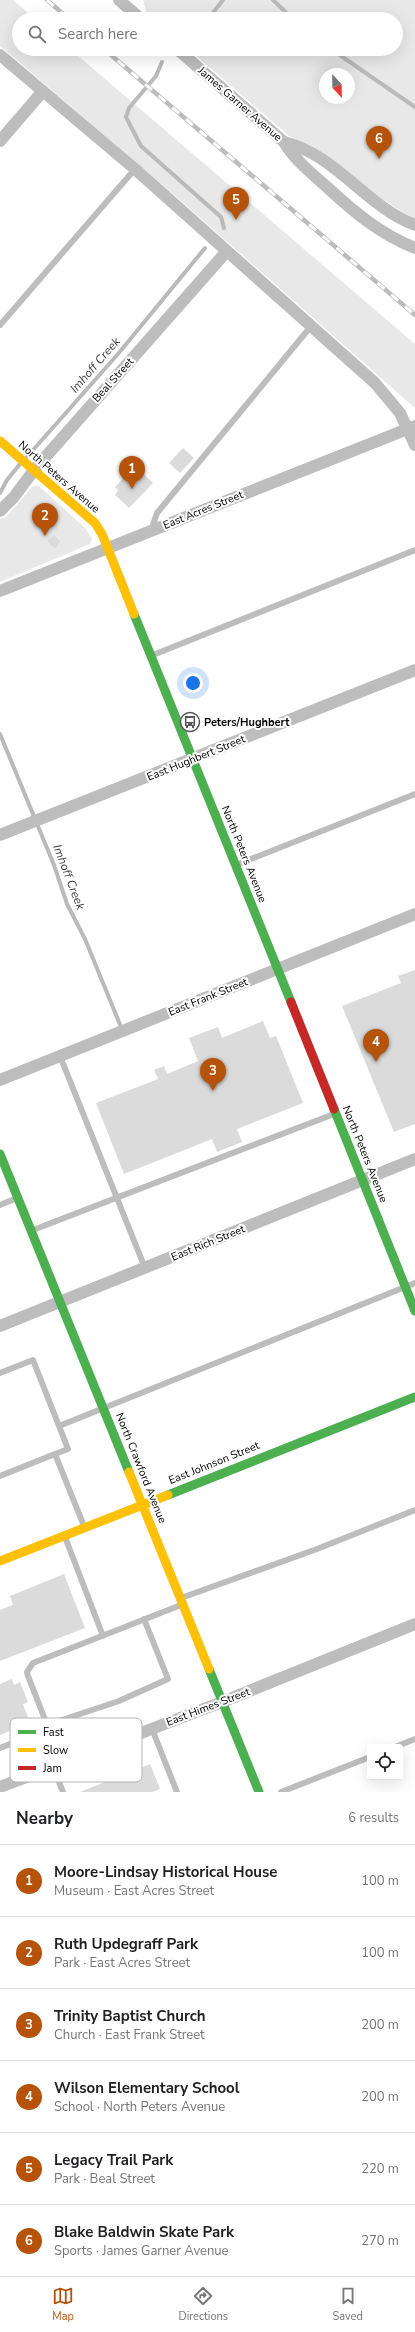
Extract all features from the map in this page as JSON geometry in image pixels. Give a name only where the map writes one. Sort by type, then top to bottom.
[{"type":"street","points":[[121,0],[134,12]]},
{"type":"street","points":[[0,55],[135,169],[312,325],[375,383],[411,428],[415,445]]},
{"type":"street","name":"James Garner Avenue","points":[[185,56],[284,142],[291,154],[304,167],[362,219],[398,241],[415,248]]},
{"type":"street","points":[[0,141],[43,91]]},
{"type":"street","name":"James Garner Avenue","points":[[284,142],[314,153],[337,168],[390,212],[415,225]]},
{"type":"street","name":"Beal Street","points":[[4,508],[31,467],[227,251]]},
{"type":"street","name":"East Acres Street","points":[[0,592],[411,428]]},
{"type":"street","name":"North Peters Avenue","points":[[0,441],[94,523],[108,548],[415,1311]]},
{"type":"street","name":"East Hughbert Street","points":[[0,835],[415,670]]},
{"type":"street","name":"East Frank Street","points":[[0,1080],[415,914]]},
{"type":"street","name":"North Crawford Avenue","points":[[0,1154],[259,1792]]},
{"type":"street","name":"East Rich Street","points":[[0,1326],[415,1159]]},
{"type":"street","name":"East Johnson Street","points":[[0,1561],[415,1397]]},
{"type":"street","name":"East Himes Street","points":[[142,1733],[415,1624]]},
{"type":"street","name":"East Himes Street","points":[[0,1787],[13,1782]]},
{"type":"lane","points":[[0,325],[135,169]]},
{"type":"lane","points":[[151,531],[157,513],[312,325]]},
{"type":"lane","points":[[151,656],[415,550]]},
{"type":"lane","points":[[236,865],[415,794]]},
{"type":"lane","points":[[60,1056],[145,1268]]},
{"type":"lane","points":[[32,1231],[336,1113]]},
{"type":"lane","points":[[0,1205],[18,1198]]},
{"type":"lane","points":[[59,1426],[415,1283]]},
{"type":"lane","points":[[0,1373],[32,1360],[68,1449],[0,1476]]},
{"type":"lane","points":[[55,1454],[85,1528]]},
{"type":"lane","points":[[44,1718],[28,1676],[30,1666],[33,1663],[144,1619],[182,1601],[415,1510]]},
{"type":"lane","points":[[64,1536],[103,1636]]},
{"type":"lane","points":[[72,1718],[118,1701],[168,1679],[144,1619]]},
{"type":"lane","points":[[152,1729],[177,1792]]},
{"type":"lane","points":[[402,1744],[415,1739]]},
{"type":"lane","points":[[0,1748],[10,1744]]},
{"type":"lane","points":[[281,1792],[367,1758]]},
{"type":"lane","points":[[61,1782],[63,1792]]},
{"type":"shaded area","points":[[0,0],[13,0],[27,12],[12,12],[12,56],[78,56],[415,344],[415,408],[164,186],[0,46]]},
{"type":"shaded area","points":[[143,0],[415,0],[415,220],[374,194],[317,151],[289,136],[196,56],[403,56],[403,12],[146,12]]},
{"type":"shaded area","points":[[33,486],[39,486],[85,528],[92,539],[90,544],[0,582],[0,519],[7,516]]},
{"type":"building","points":[[183,448],[194,458],[180,473],[169,463]]},
{"type":"building","points":[[137,468],[153,483],[129,508],[115,495],[118,490],[115,487],[129,472],[132,474]]},
{"type":"building","points":[[54,535],[60,541],[56,548],[50,545],[48,540]]},
{"type":"building","points":[[415,970],[415,1124],[394,1132],[342,1006],[401,983],[398,976]]},
{"type":"building","points":[[263,1021],[270,1038],[276,1036],[303,1103],[237,1129],[242,1142],[217,1152],[212,1139],[124,1174],[96,1103],[158,1079],[154,1070],[164,1066],[167,1074],[198,1061],[189,1038],[218,1027],[222,1038]]},
{"type":"building","points":[[64,1574],[85,1628],[0,1661],[0,1610],[13,1605],[10,1596]]},
{"type":"building","points":[[12,1679],[14,1685],[20,1682],[28,1702],[23,1704],[28,1718],[10,1718],[10,1731],[0,1735],[0,1684]]},
{"type":"building","points":[[150,1764],[160,1789],[152,1792],[80,1792],[105,1782],[142,1782],[142,1767]]},
{"type":"waterway","name":"Imhoff Creek","points":[[214,12],[223,0]]},
{"type":"waterway","points":[[273,0],[286,12]]},
{"type":"waterway","points":[[341,56],[415,107]]},
{"type":"waterway","name":"Imhoff Creek","points":[[162,62],[156,76],[129,108],[126,117],[141,146],[221,217],[224,228]]},
{"type":"waterway","name":"Imhoff Creek","points":[[26,458],[118,354],[205,248]]},
{"type":"waterway","name":"Imhoff Creek","points":[[0,493],[7,480],[20,464]]},
{"type":"waterway","name":"Imhoff Creek","points":[[0,734],[54,865],[67,904],[85,939],[121,1027]]},
{"type":"railway","points":[[47,0],[61,12]]},
{"type":"railway","points":[[112,56],[415,315]]},
{"type":"traffic: fast","points":[[134,614],[291,1002]]},
{"type":"traffic: fast","points":[[334,1109],[415,1311]]},
{"type":"traffic: fast","points":[[0,1154],[129,1472]]},
{"type":"traffic: fast","points":[[168,1495],[415,1397]]},
{"type":"traffic: fast","points":[[209,1669],[259,1792]]},
{"type":"traffic: slow","points":[[0,441],[95,523],[102,534],[134,614]]},
{"type":"traffic: slow","points":[[129,1472],[209,1669]]},
{"type":"traffic: slow","points":[[0,1561],[168,1495]]},
{"type":"traffic: jam","points":[[291,1002],[334,1109]]},
{"type":"place","name":"Blake Baldwin Skate Park","points":[[379,159]]},
{"type":"place","name":"Legacy Trail Park","points":[[236,220]]},
{"type":"place","name":"Moore-Lindsay Historical House","points":[[132,489]]},
{"type":"place","name":"Ruth Updegraff Park","points":[[45,536]]},
{"type":"place","name":"Peters/Hughbert","points":[[190,722]]},
{"type":"place","name":"Wilson Elementary School","points":[[376,1062]]},
{"type":"place","name":"Trinity Baptist Church","points":[[213,1091]]}]
